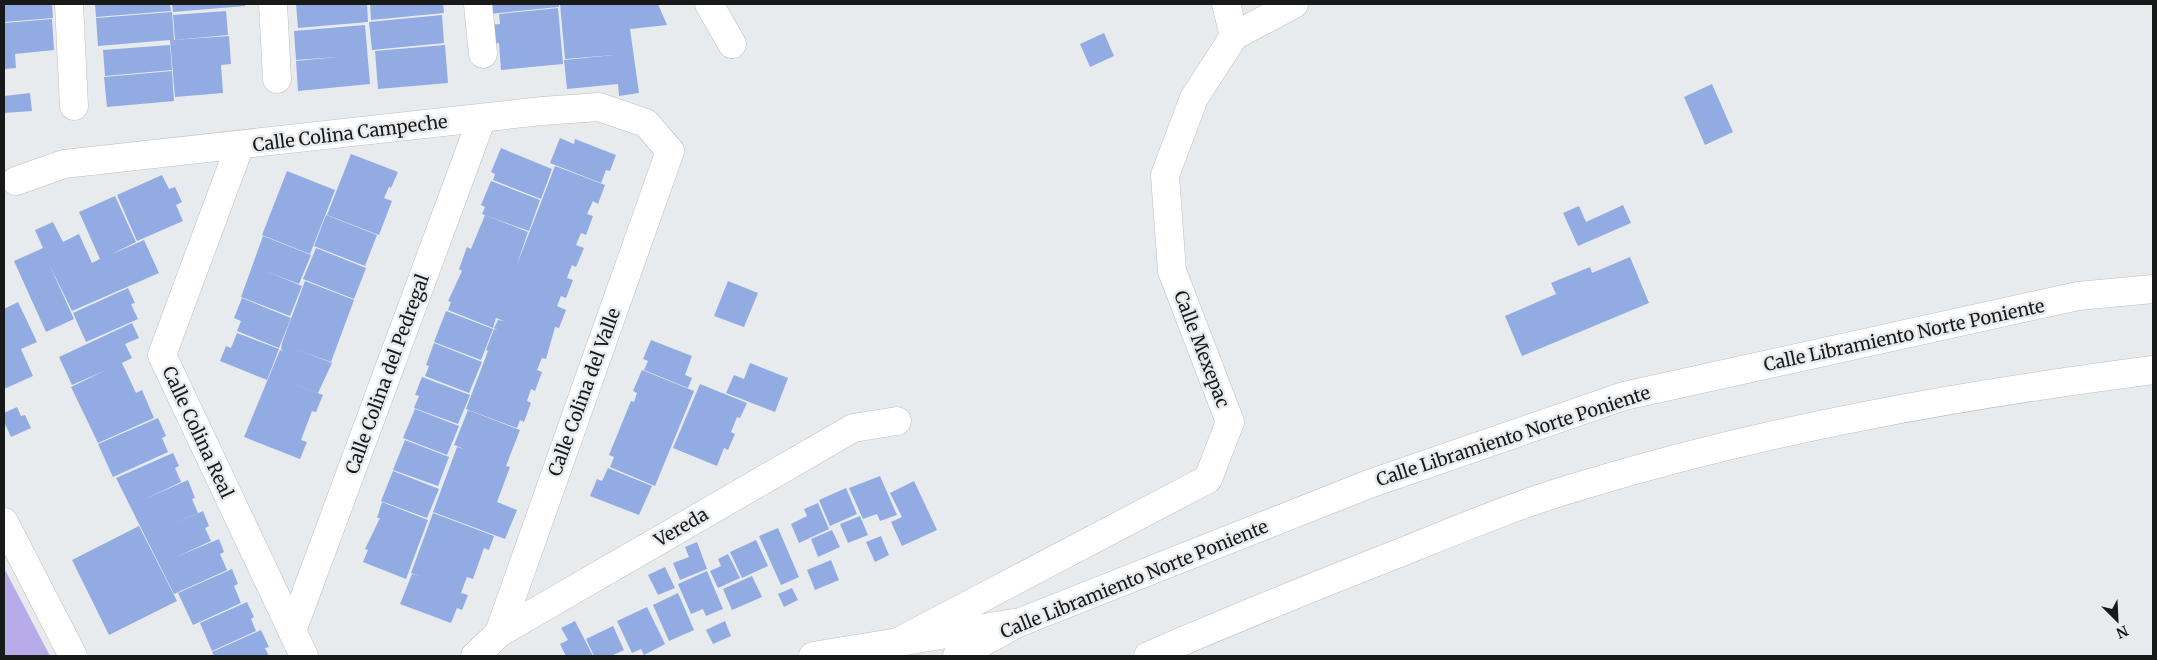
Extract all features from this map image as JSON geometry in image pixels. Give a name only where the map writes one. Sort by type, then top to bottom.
[{"type":"main road","points":[[69,4],[74,106]]},
{"type":"main road","points":[[273,4],[277,79]]},
{"type":"main road","points":[[478,4],[482,54]]},
{"type":"main road","points":[[709,4],[732,44]]},
{"type":"main road","points":[[1226,4],[1234,36],[1294,4]]},
{"type":"main road","name":"Calle Mexepac","points":[[898,642],[1208,479],[1230,422],[1172,271],[1165,174],[1194,98],[1234,36]]},
{"type":"main road","name":"Calle Colina Campeche","points":[[16,181],[64,164],[482,118],[600,107],[646,123],[670,151]]},
{"type":"main road","name":"Calle Colina del Pedregal","points":[[292,631],[482,118]]},
{"type":"main road","name":"Calle Colina Real","points":[[240,145],[162,355],[304,656]]},
{"type":"main road","name":"Calle Colina del Valle","points":[[499,633],[670,151]]},
{"type":"main road","name":"Calle Libramiento Norte Poniente","points":[[957,656],[1018,623],[1369,484],[1624,396],[2078,296],[2153,290]]},
{"type":"main road","points":[[1148,656],[1344,574],[1458,529],[1579,486],[1752,440],[1944,401],[2153,370]]},
{"type":"main road","name":"Vereda","points":[[475,656],[499,633],[853,428],[897,421]]},
{"type":"main road","points":[[4,522],[73,656]]},
{"type":"main road","points":[[814,656],[1018,623]]},
{"type":"shaded area","points":[[4,568],[50,656],[4,656]]},
{"type":"building","points":[[4,4],[52,4],[53,18],[4,22]]},
{"type":"building","points":[[95,4],[170,4],[171,11],[96,17]]},
{"type":"building","points":[[172,4],[245,4],[245,6],[173,12]]},
{"type":"building","points":[[296,4],[367,4],[368,22],[298,28]]},
{"type":"building","points":[[370,4],[443,4],[444,13],[371,20]]},
{"type":"building","points":[[488,4],[559,4],[559,7],[489,14]]},
{"type":"building","points":[[560,4],[658,4],[667,25],[630,29],[639,93],[619,96],[618,84],[567,89],[564,60],[614,55],[565,59]]},
{"type":"building","points":[[558,8],[563,64],[501,70],[499,43],[488,44],[487,25],[500,24],[499,14]]},
{"type":"building","points":[[226,11],[228,35],[175,40],[173,15]]},
{"type":"building","points":[[172,12],[174,40],[229,36],[231,64],[221,65],[223,93],[175,97],[170,40],[98,46],[96,18]]},
{"type":"building","points":[[442,15],[444,43],[372,50],[369,22]]},
{"type":"building","points":[[52,19],[54,50],[15,54],[16,68],[4,69],[4,23]]},
{"type":"building","points":[[365,25],[370,84],[298,91],[296,61],[337,57],[296,60],[294,31]]},
{"type":"building","points":[[1104,33],[1114,56],[1090,67],[1080,44]]},
{"type":"building","points":[[170,45],[172,70],[105,76],[103,50]]},
{"type":"building","points":[[445,45],[448,83],[378,89],[375,51]]},
{"type":"building","points":[[172,71],[174,101],[107,107],[104,77]]},
{"type":"building","points":[[1712,84],[1733,132],[1705,145],[1684,97]]},
{"type":"building","points":[[30,93],[32,111],[4,113],[4,96]]},
{"type":"building","points":[[560,138],[574,144],[575,139],[616,155],[610,171],[606,170],[601,183],[550,163]]},
{"type":"building","points":[[501,148],[552,169],[541,199],[493,180],[495,174],[491,172]]},
{"type":"building","points":[[351,154],[398,172],[384,198],[392,201],[379,235],[327,215]]},
{"type":"building","points":[[555,166],[605,185],[598,204],[593,201],[587,214],[593,216],[586,235],[581,233],[576,245],[584,248],[576,267],[572,265],[567,278],[573,280],[566,298],[561,296],[557,306],[566,310],[559,328],[555,327],[546,359],[542,358],[537,370],[542,372],[535,391],[531,389],[527,401],[531,403],[524,422],[520,420],[517,428],[466,409],[488,351],[493,353],[486,350],[494,329],[497,330],[494,328],[498,320],[504,321],[496,318],[493,328],[448,310],[451,302],[448,301],[462,271],[459,269],[467,247],[471,249],[485,215],[528,232],[516,267]]},
{"type":"building","points":[[287,171],[335,190],[310,254],[262,235]]},
{"type":"building","points":[[162,175],[169,189],[175,187],[182,202],[176,205],[183,221],[137,241],[117,195]]},
{"type":"building","points":[[491,181],[540,200],[529,231],[482,214],[485,207],[481,205]]},
{"type":"building","points":[[115,196],[136,242],[110,255],[144,240],[159,273],[72,311],[49,264],[74,319],[46,332],[14,261],[43,248],[35,230],[53,222],[63,242],[79,234],[92,263],[100,259],[79,212]]},
{"type":"building","points":[[1623,205],[1631,223],[1578,246],[1563,213],[1579,206],[1586,222]]},
{"type":"building","points":[[326,215],[377,235],[365,266],[314,246]]},
{"type":"building","points":[[263,236],[311,255],[299,284],[265,271],[302,286],[290,316],[241,297]]},
{"type":"building","points":[[316,248],[366,268],[354,299],[303,279]]},
{"type":"building","points":[[1630,257],[1649,303],[1522,356],[1505,316],[1556,294],[1551,283],[1590,267],[1592,273]]},
{"type":"building","points":[[305,281],[354,300],[331,362],[295,349],[332,363],[318,393],[280,379],[323,395],[316,412],[312,411],[301,440],[307,442],[300,459],[244,437],[280,350],[283,351],[281,349],[282,343]]},
{"type":"building","points":[[728,281],[758,293],[744,327],[714,316]]},
{"type":"building","points":[[128,288],[135,303],[131,304],[138,319],[86,342],[73,313]]},
{"type":"building","points":[[242,298],[291,318],[279,348],[237,331],[241,321],[234,318]]},
{"type":"building","points":[[18,302],[37,342],[21,349],[33,376],[4,389],[4,309]]},
{"type":"building","points":[[446,311],[493,329],[481,360],[434,342]]},
{"type":"building","points":[[132,323],[139,338],[125,344],[132,358],[122,363],[136,393],[142,390],[154,418],[98,443],[71,387],[106,370],[72,385],[59,357]]},
{"type":"building","points":[[237,333],[279,349],[267,380],[220,361],[226,346],[231,348]]},
{"type":"building","points":[[651,340],[692,356],[685,375],[692,378],[688,388],[644,370],[648,361],[643,359]]},
{"type":"building","points":[[434,343],[482,362],[469,393],[425,376],[429,366],[426,365]]},
{"type":"building","points":[[750,363],[788,378],[775,412],[726,393],[734,375],[744,379]]},
{"type":"building","points":[[642,370],[694,391],[655,486],[610,467],[614,457],[609,455],[631,401],[634,402],[637,393],[633,391]]},
{"type":"building","points":[[422,377],[470,395],[458,424],[414,408],[419,396],[415,395]]},
{"type":"building","points":[[700,384],[747,403],[740,418],[737,417],[731,432],[735,434],[728,450],[724,448],[717,466],[673,448]]},
{"type":"building","points":[[17,407],[21,416],[25,415],[31,428],[11,437],[4,422],[4,413]]},
{"type":"building","points":[[415,409],[459,426],[447,455],[403,438]]},
{"type":"building","points":[[468,410],[520,430],[506,466],[510,467],[497,502],[517,510],[505,539],[433,512],[457,447],[464,449],[454,445]]},
{"type":"building","points":[[158,418],[166,436],[162,438],[168,452],[113,477],[98,444]]},
{"type":"building","points":[[405,440],[449,457],[438,486],[393,470]]},
{"type":"building","points":[[173,453],[179,466],[175,468],[181,482],[145,499],[188,480],[195,498],[192,499],[198,513],[162,529],[203,511],[209,526],[205,528],[211,541],[176,557],[219,539],[224,552],[220,554],[227,570],[174,594],[116,478]]},
{"type":"building","points":[[608,468],[652,486],[639,515],[590,496],[597,479],[602,481]]},
{"type":"building","points":[[393,471],[439,489],[427,518],[381,501]]},
{"type":"building","points":[[880,476],[897,515],[880,521],[877,514],[863,519],[849,488]]},
{"type":"building","points":[[914,481],[937,530],[902,546],[891,522],[902,517],[890,493]]},
{"type":"building","points":[[846,488],[857,514],[830,526],[819,500]]},
{"type":"building","points":[[382,502],[428,520],[406,579],[363,562],[368,550],[365,549],[380,518],[377,518]]},
{"type":"building","points":[[818,503],[829,529],[799,543],[791,524],[807,516],[804,509]]},
{"type":"building","points":[[433,513],[494,536],[489,550],[484,548],[473,579],[467,577],[461,593],[468,595],[462,610],[457,608],[451,623],[400,604],[412,574],[419,576],[411,573]]},
{"type":"building","points":[[860,516],[868,535],[848,543],[840,524]]},
{"type":"building","points":[[139,526],[177,601],[109,635],[72,560]]},
{"type":"building","points":[[778,528],[799,577],[781,585],[759,536]]},
{"type":"building","points":[[832,530],[840,547],[818,557],[811,539]]},
{"type":"building","points":[[881,536],[889,555],[875,562],[866,542]]},
{"type":"building","points":[[756,540],[768,566],[742,578],[730,552]]},
{"type":"building","points":[[697,542],[707,569],[680,580],[673,563],[689,557],[685,547]]},
{"type":"building","points":[[728,554],[740,578],[718,588],[710,571],[721,566],[718,559]]},
{"type":"building","points":[[831,560],[839,580],[815,590],[807,570]]},
{"type":"building","points":[[665,567],[675,588],[658,595],[648,575]]},
{"type":"building","points":[[232,569],[238,584],[234,586],[241,603],[193,625],[178,593]]},
{"type":"building","points":[[707,571],[723,609],[706,616],[703,609],[691,614],[678,584]]},
{"type":"building","points":[[752,576],[762,597],[732,610],[723,589]]},
{"type":"building","points":[[792,588],[798,600],[784,607],[778,594]]},
{"type":"building","points":[[678,593],[694,630],[669,641],[653,605]]},
{"type":"building","points":[[247,602],[254,617],[251,619],[256,631],[212,651],[200,623]]},
{"type":"building","points":[[647,607],[665,644],[644,655],[641,649],[632,653],[617,621]]},
{"type":"building","points":[[575,621],[593,656],[566,656],[560,644],[568,640],[561,628]]},
{"type":"building","points":[[725,621],[731,636],[713,644],[706,630]]},
{"type":"building","points":[[613,626],[624,650],[611,656],[594,656],[586,639]]},
{"type":"building","points":[[261,630],[269,647],[265,648],[269,656],[214,656],[212,652]]}]
